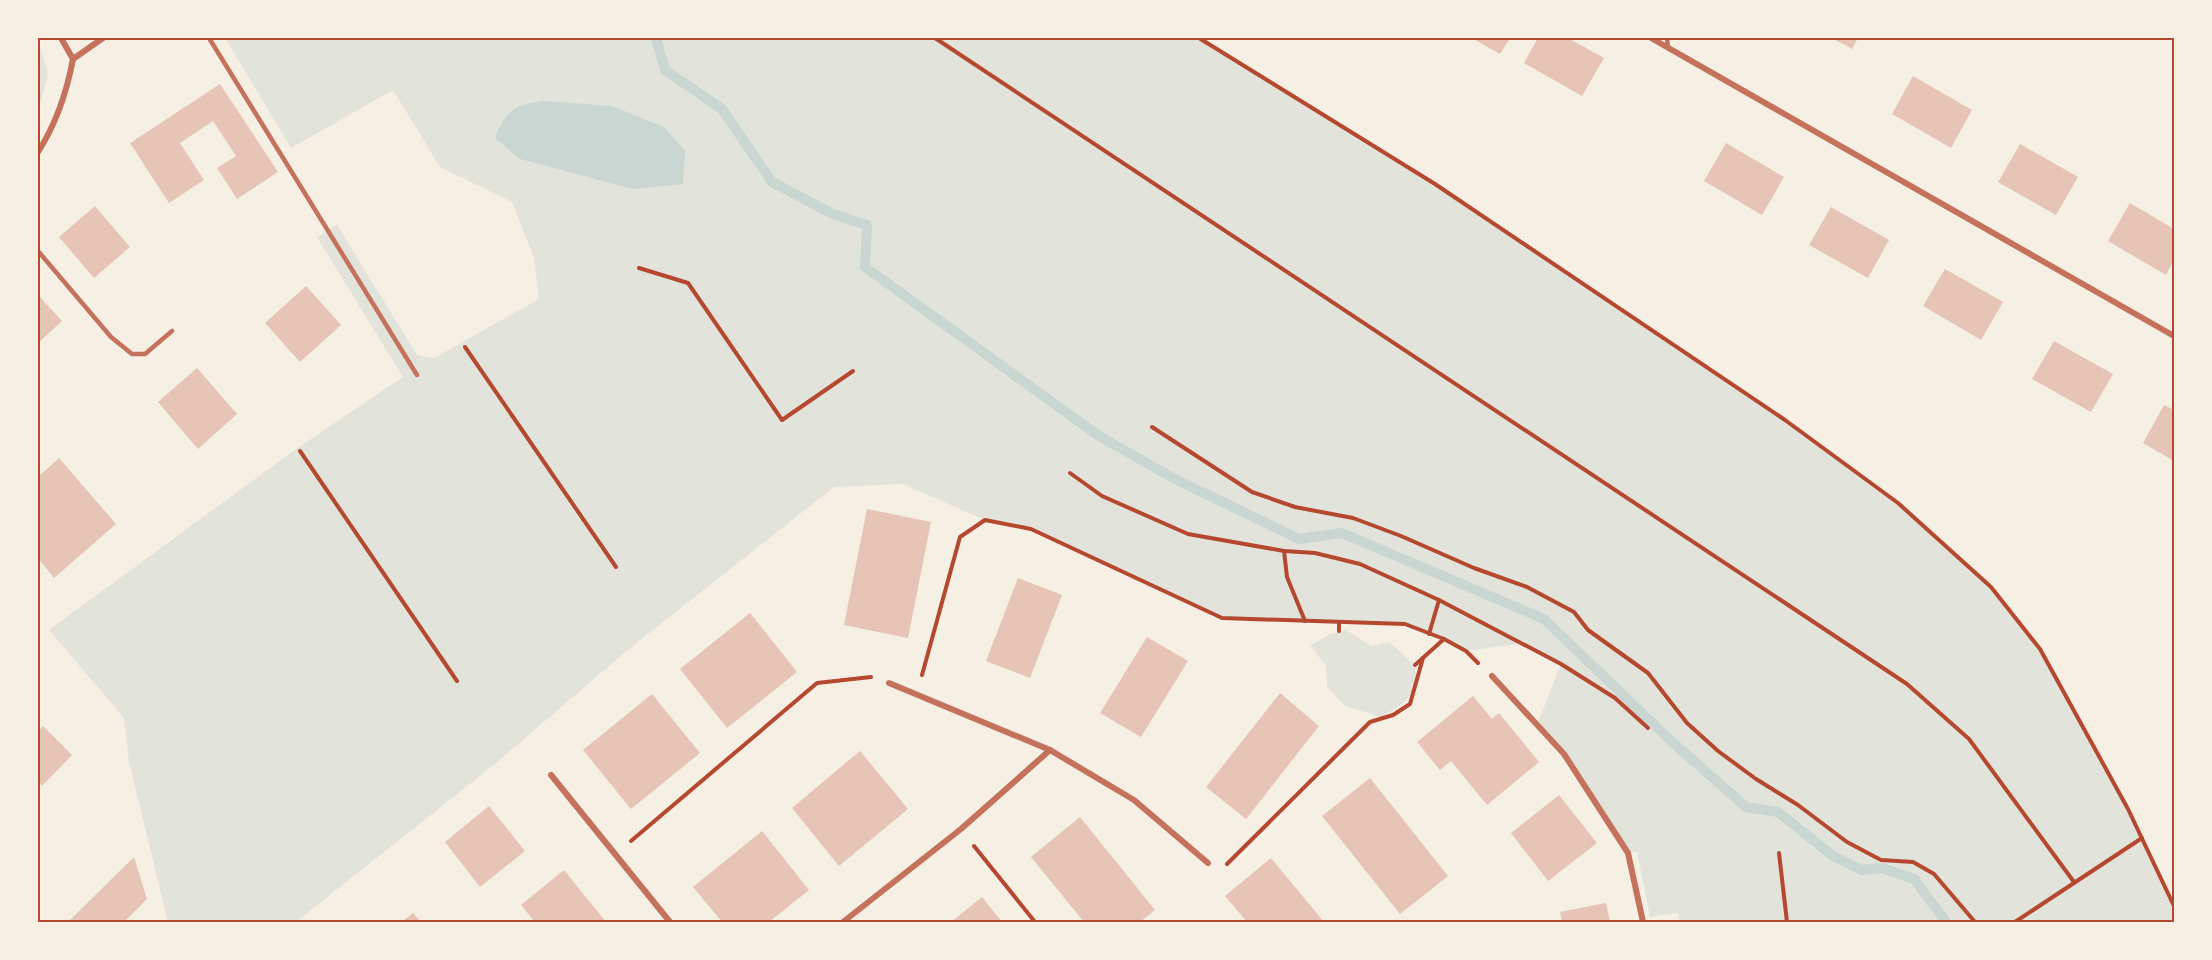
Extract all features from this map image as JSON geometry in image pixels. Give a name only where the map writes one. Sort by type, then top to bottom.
[{"type":"street","points":[[38,152],[47,137],[68,87],[73,59],[61,38]]},
{"type":"street","points":[[73,59],[103,38]]},
{"type":"street","points":[[1652,38],[2175,336]]},
{"type":"street","points":[[1492,676],[1564,754],[1628,853],[1643,922]]},
{"type":"street","points":[[889,682],[1050,750],[1134,800],[1209,864]]},
{"type":"street","points":[[843,922],[961,829],[1050,750]]},
{"type":"street","points":[[551,775],[670,922]]},
{"type":"lane","points":[[209,38],[417,375]]},
{"type":"lane","points":[[1667,38],[1668,47]]},
{"type":"lane","points":[[38,251],[111,337],[132,354],[145,354],[171,331]]},
{"type":"path","points":[[935,38],[1907,684],[1969,739],[2074,882]]},
{"type":"path","points":[[1199,38],[1435,184],[1785,420],[1898,503],[1991,587],[2040,649],[2142,838],[2175,906]]},
{"type":"path","points":[[639,268],[687,283],[782,420],[853,371]]},
{"type":"path","points":[[465,347],[616,567]]},
{"type":"path","points":[[1152,426],[1252,492],[1295,507],[1353,518],[1474,568],[1527,587],[1574,612],[1588,630],[1648,673],[1687,723],[1718,750],[1847,842],[1881,860],[1913,862],[1934,874],[1975,922]]},
{"type":"path","points":[[300,451],[458,681]]},
{"type":"path","points":[[1070,473],[1102,496],[1188,534],[1284,551],[1315,553],[1360,564],[1438,600],[1561,664],[1615,698],[1648,728]]},
{"type":"path","points":[[916,693],[960,537],[985,520],[1031,529],[1222,618],[1405,624],[1444,639],[1466,651],[1492,676]]},
{"type":"path","points":[[1284,551],[1287,577],[1305,621]]},
{"type":"path","points":[[1429,634],[1438,600]]},
{"type":"path","points":[[1339,622],[1339,631]]},
{"type":"path","points":[[1415,665],[1444,639]]},
{"type":"path","points":[[1209,864],[1230,864],[1370,722],[1393,715],[1410,704],[1424,658]]},
{"type":"path","points":[[614,855],[817,683],[868,676],[889,682]]},
{"type":"path","points":[[961,829],[1035,922]]},
{"type":"path","points":[[2015,922],[2142,838]]},
{"type":"path","points":[[1779,853],[1786,922]]},
{"type":"shaded area","points":[[38,38],[48,75],[38,110]]},
{"type":"shaded area","points":[[225,38],[1199,38],[1435,184],[1785,420],[1898,503],[1991,587],[2040,649],[2128,809],[2174,906],[2174,922],[1680,922],[1678,913],[1650,917],[1637,852],[1628,853],[1564,754],[1537,725],[1561,664],[1525,643],[1466,651],[1405,624],[1222,618],[1031,529],[985,520],[903,484],[834,487],[624,653],[496,763],[296,922],[168,922],[129,762],[124,718],[49,630],[296,449],[403,377],[317,237],[337,225],[417,355],[434,358],[539,299],[534,258],[512,202],[440,167],[393,90],[291,148]]},
{"type":"shaded area","points":[[544,101],[612,106],[664,127],[685,151],[683,184],[633,189],[520,159],[495,138],[503,121],[512,110],[526,104]]},
{"type":"shaded area","points":[[1346,630],[1371,646],[1389,642],[1415,665],[1415,684],[1409,697],[1381,717],[1345,706],[1327,687],[1326,666],[1310,645],[1333,633]]},
{"type":"building","points":[[1472,38],[1510,38],[1500,54]]},
{"type":"building","points":[[1538,38],[1568,38],[1604,58],[1582,96],[1524,63]]},
{"type":"building","points":[[1832,38],[1858,38],[1852,49]]},
{"type":"building","points":[[1913,76],[1972,110],[1951,148],[1892,114]]},
{"type":"building","points":[[220,84],[278,172],[237,199],[217,168],[236,156],[213,121],[180,143],[204,180],[169,203],[130,143]]},
{"type":"building","points":[[1726,143],[1784,177],[1762,215],[1704,181]]},
{"type":"building","points":[[2020,144],[2078,177],[2056,215],[1998,182]]},
{"type":"building","points":[[2130,203],[2174,229],[2174,260],[2166,275],[2108,241]]},
{"type":"building","points":[[95,206],[130,247],[94,278],[59,237]]},
{"type":"building","points":[[1831,207],[1889,240],[1868,278],[1809,245]]},
{"type":"building","points":[[1945,269],[2003,302],[1981,340],[1923,306]]},
{"type":"building","points":[[306,286],[341,325],[300,362],[265,323]]},
{"type":"building","points":[[38,295],[62,321],[38,343]]},
{"type":"building","points":[[2054,341],[2113,374],[2091,412],[2032,379]]},
{"type":"building","points":[[197,368],[237,414],[198,449],[158,402]]},
{"type":"building","points":[[2164,405],[2174,410],[2174,461],[2143,443]]},
{"type":"building","points":[[59,458],[116,524],[54,578],[38,558],[38,477]]},
{"type":"building","points":[[867,509],[931,522],[908,638],[844,625]]},
{"type":"building","points":[[1018,578],[1062,595],[1030,678],[986,661]]},
{"type":"building","points":[[750,613],[797,672],[727,728],[680,669]]},
{"type":"building","points":[[1147,637],[1188,661],[1141,737],[1100,713]]},
{"type":"building","points":[[1280,693],[1319,726],[1246,819],[1206,787]]},
{"type":"building","points":[[652,694],[700,753],[631,809],[583,750]]},
{"type":"building","points":[[1473,696],[1492,719],[1499,713],[1539,762],[1487,805],[1451,761],[1440,770],[1417,742]]},
{"type":"building","points":[[43,726],[72,755],[42,786],[38,781],[38,731]]},
{"type":"building","points":[[860,751],[908,809],[839,866],[792,808]]},
{"type":"building","points":[[1370,778],[1448,876],[1400,914],[1322,816]]},
{"type":"building","points":[[1559,795],[1597,843],[1548,881],[1511,833]]},
{"type":"building","points":[[489,806],[525,851],[480,887],[445,842]]},
{"type":"building","points":[[1080,817],[1155,910],[1140,922],[1084,922],[1031,857]]},
{"type":"building","points":[[762,831],[809,890],[769,922],[722,922],[693,887]]},
{"type":"building","points":[[134,857],[147,899],[124,922],[68,922]]},
{"type":"building","points":[[1271,858],[1324,922],[1247,922],[1225,896]]},
{"type":"building","points":[[564,870],[606,922],[535,922],[521,905]]},
{"type":"building","points":[[982,897],[1002,922],[951,922]]},
{"type":"building","points":[[1606,903],[1610,922],[1562,922],[1560,912]]},
{"type":"building","points":[[413,913],[421,922],[402,922]]},
{"type":"waterway","points":[[656,38],[665,70],[722,109],[772,182],[833,214],[867,225],[865,267],[1099,436],[1173,478],[1299,539],[1342,533],[1544,619],[1670,740],[1746,807],[1778,812],[1833,856],[1861,870],[1882,868],[1914,879],[1946,922]]}]
